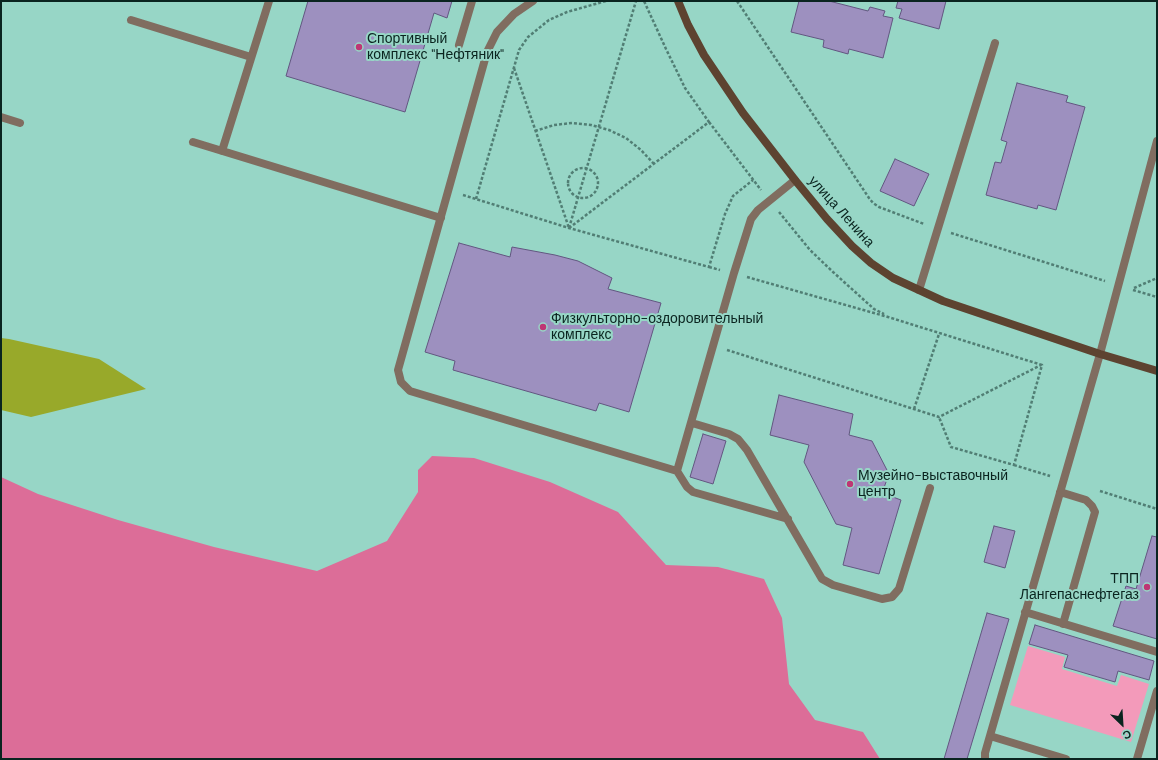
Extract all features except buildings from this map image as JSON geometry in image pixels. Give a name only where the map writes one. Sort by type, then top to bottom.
[{"type":"street","name":"улица Ленина","points":[[678,1],[700,49],[721,82],[795,180],[827,219],[852,246],[871,263],[893,278],[943,301],[1100,354],[1157,371]]},
{"type":"lane","points":[[222,151],[269,1]]},
{"type":"lane","points":[[459,45],[472,1]]},
{"type":"lane","points":[[533,1],[514,14],[497,32],[487,52],[398,370],[401,382],[410,391],[677,471],[687,487],[693,492],[788,519]]},
{"type":"lane","points":[[131,20],[252,57]]},
{"type":"lane","points":[[919,290],[995,42]]},
{"type":"lane","points":[[1,117],[20,123]]},
{"type":"lane","points":[[985,759],[985,753],[1025,612],[1100,354],[1157,141]]},
{"type":"lane","points":[[193,142],[441,218]]},
{"type":"lane","points":[[677,471],[751,219],[769,200],[795,180]]},
{"type":"lane","points":[[692,423],[729,434],[738,439],[747,450],[822,579],[834,585],[882,600],[892,596],[899,589],[930,488]]},
{"type":"lane","points":[[1060,492],[1086,500],[1095,512],[1063,624]]},
{"type":"lane","points":[[1025,612],[1157,652]]},
{"type":"lane","points":[[1137,759],[1157,692]]},
{"type":"lane","points":[[990,736],[1066,759]]},
{"type":"path","points":[[476,199],[514,66],[520,50],[528,37],[549,20],[567,12],[606,1]]},
{"type":"path","points":[[569,228],[636,1]]},
{"type":"path","points":[[644,1],[682,81],[709,122],[753,180],[810,250],[874,308],[888,317]]},
{"type":"path","points":[[737,1],[873,203],[937,229],[1118,285]]},
{"type":"path","points":[[514,66],[569,228]]},
{"type":"path","points":[[569,228],[709,122]]},
{"type":"path","points":[[536,131],[554,125],[572,123],[599,127],[626,138],[641,150],[654,164]]},
{"type":"path","points":[[579,167],[587,167],[594,172],[598,178],[598,187],[594,194],[586,198],[578,198],[569,190],[568,178],[572,171],[579,167]]},
{"type":"path","points":[[709,267],[725,214],[733,196],[753,180]]},
{"type":"path","points":[[449,192],[569,228],[888,317],[1042,365]]},
{"type":"path","points":[[1157,278],[1132,290],[1157,297]]},
{"type":"path","points":[[914,409],[940,334]]},
{"type":"path","points":[[714,346],[939,417],[1042,365]]},
{"type":"path","points":[[939,417],[950,447],[1014,465],[1042,365]]},
{"type":"shaded area","points":[[1,338],[99,359],[146,389],[31,417],[1,410]]},
{"type":"shaded area","points":[[432,456],[474,458],[550,482],[618,512],[666,565],[718,567],[764,579],[782,618],[789,684],[815,720],[863,732],[880,759],[1,759],[1,477],[38,494],[118,520],[214,547],[317,571],[387,541],[418,492],[418,470]]},
{"type":"shaded area","points":[[1028,646],[1065,657],[1062,669],[1117,686],[1121,675],[1149,684],[1131,742],[1010,705]]},
{"type":"place","name":"Спортивный комплекс \"Нефтяник\"","points":[[359,47]]},
{"type":"place","name":"Физкульторно-оздоровительный комплекс","points":[[543,327]]},
{"type":"place","name":"Музейно-выставочный центр","points":[[850,484]]},
{"type":"place","name":"ТПП Лангепаснефтегаз","points":[[1147,587]]}]
